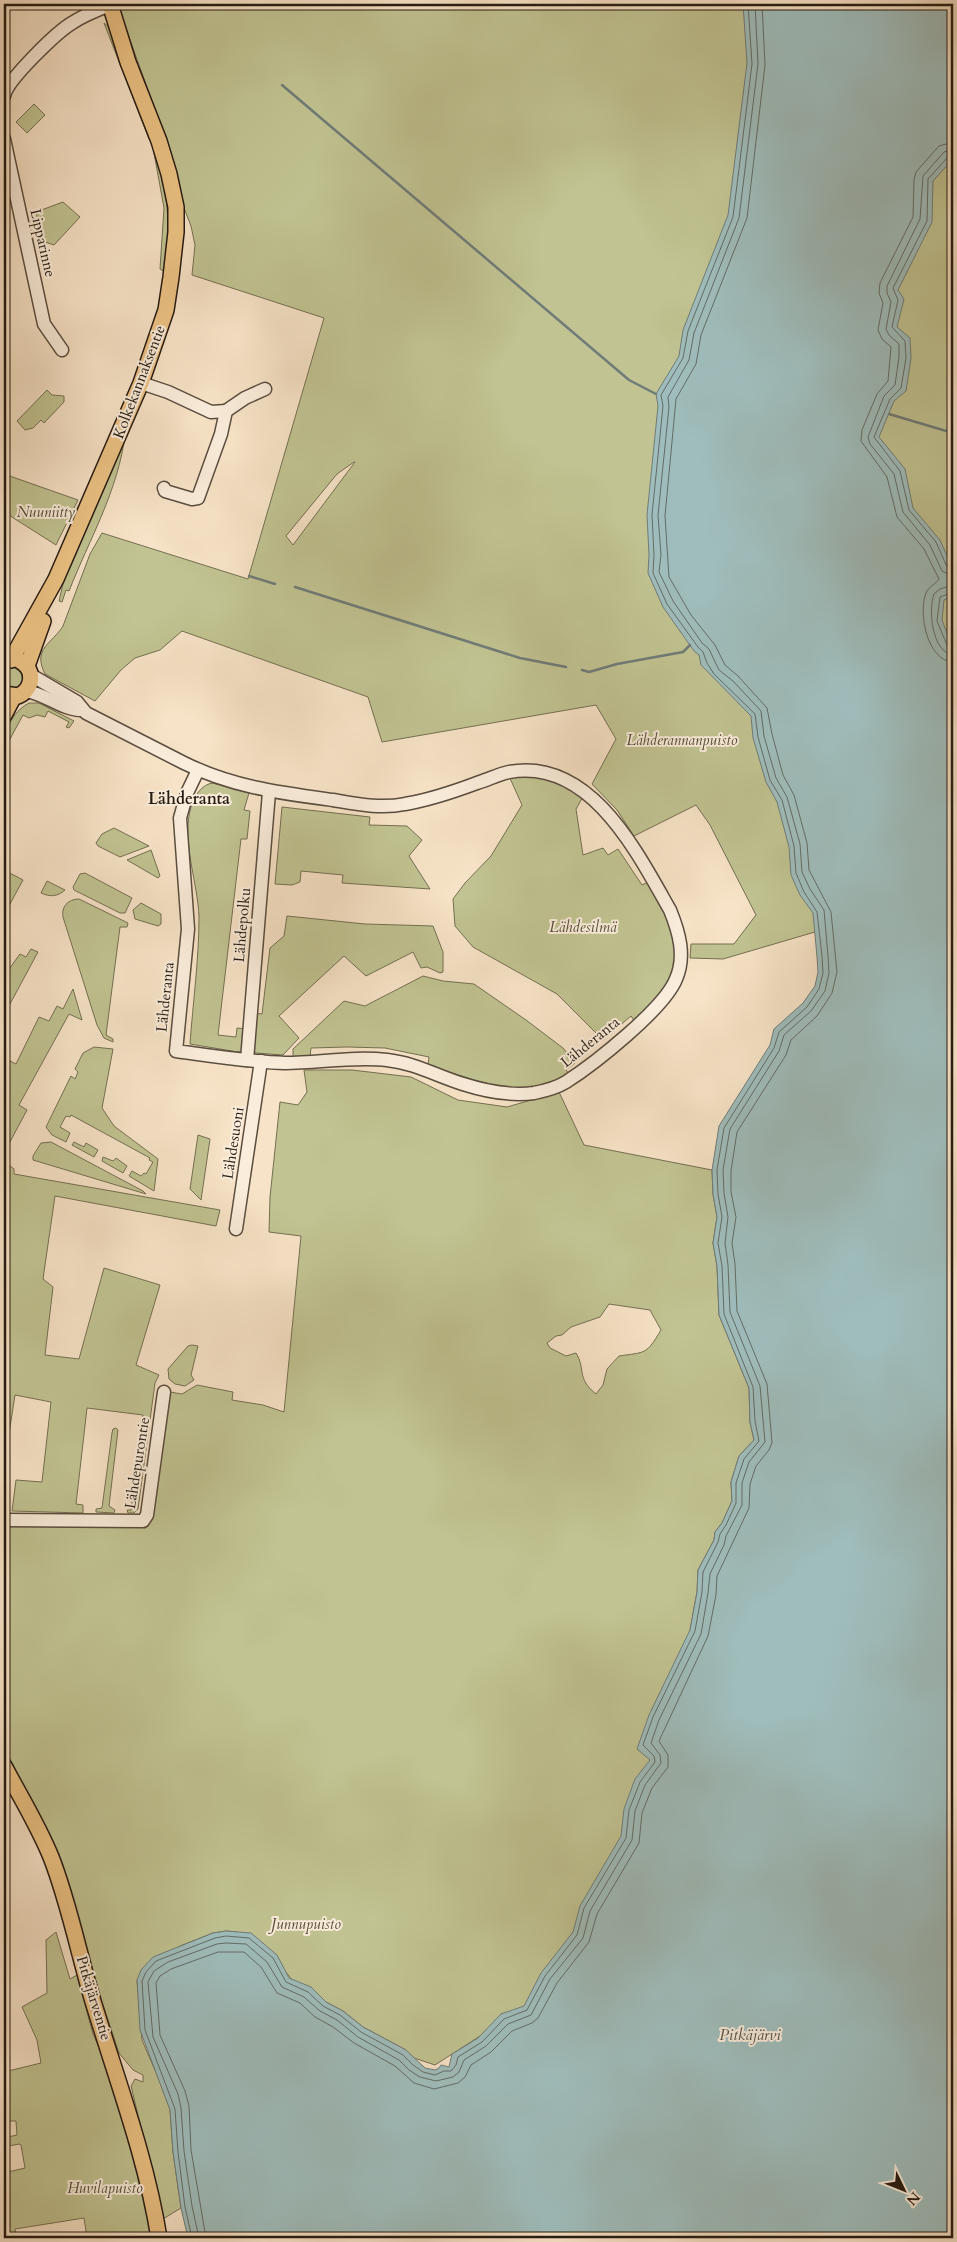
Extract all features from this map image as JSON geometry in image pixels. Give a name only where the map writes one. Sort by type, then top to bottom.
[{"type":"main road","name":"Kolkekannaksentie","points":[[14,694],[29,687],[29,671],[56,579],[141,383],[166,310],[176,232],[176,208],[169,174],[159,141],[128,62],[110,4]]},
{"type":"main road","name":"Kolkekannaksentie","points":[[7,661],[56,579]]},
{"type":"main road","points":[[7,661],[20,661],[29,671]]},
{"type":"main road","points":[[4,715],[14,694]]},
{"type":"main road","name":"Pitkäjärventie","points":[[4,1766],[39,1831],[63,1891],[93,1999],[124,2093],[150,2191],[159,2238]]},
{"type":"street","points":[[4,96],[5,90],[19,72],[71,24],[110,4]]},
{"type":"street","name":"Lipparinne","points":[[4,138],[44,324],[62,350]]},
{"type":"street","points":[[141,383],[168,392],[211,412],[220,413],[265,389]]},
{"type":"street","points":[[164,488],[165,491],[192,499],[198,498],[221,434],[226,411]]},
{"type":"street","name":"Lähderanta","points":[[29,671],[77,702],[82,710]]},
{"type":"street","name":"Lähderanta","points":[[14,694],[36,692],[72,710],[82,710],[198,770],[268,792],[373,806],[402,805],[434,798],[509,772],[532,771],[556,776],[587,793],[622,832],[670,910],[676,924],[682,948],[680,967],[676,980],[657,1008],[585,1069],[564,1083],[535,1093],[508,1094],[464,1085],[413,1065],[387,1060],[262,1061],[176,1051],[188,929],[180,818],[187,793],[198,770]]},
{"type":"street","name":"Lähdepolku","points":[[247,1060],[268,792]]},
{"type":"street","name":"Lähdesuoni","points":[[236,1229],[262,1061]]},
{"type":"street","name":"Lähdepurontie","points":[[4,1520],[143,1521],[147,1515],[164,1392]]},
{"type":"green space","name":"Lähderannanpuisto","points":[[117,4],[754,4],[735,647],[827,912],[815,932],[723,959],[690,958],[691,944],[734,944],[756,915],[710,825],[696,805],[634,836],[617,810],[592,784],[616,739],[596,705],[382,742],[368,697],[182,631],[160,650],[135,658],[121,670],[95,701],[45,674],[41,658],[42,652],[63,626],[90,554],[102,533],[248,579],[324,318],[192,275],[195,245],[169,148]],"holes":[[[355,462],[293,545],[286,536],[337,474]]]},
{"type":"green space","points":[[953,19],[953,767],[876,521],[870,267]]},
{"type":"green space","points":[[104,23],[110,28],[151,136],[149,139]]},
{"type":"green space","points":[[34,104],[45,115],[27,133],[16,122]]},
{"type":"green space","points":[[154,153],[157,155],[166,199],[168,241],[165,272],[160,269],[164,208]]},
{"type":"green space","points":[[63,202],[80,217],[54,245],[42,241],[36,212]]},
{"type":"green space","points":[[47,390],[52,395],[64,396],[64,402],[44,423],[41,420],[33,428],[25,430],[17,421]]},
{"type":"green space","points":[[125,434],[117,475],[110,494],[69,591],[66,590],[62,602],[59,601],[67,567]]},
{"type":"green space","name":"Nuuniitty","points":[[4,474],[78,500],[56,545],[4,512]]},
{"type":"green space","points":[[14,667],[22,670],[25,678],[22,686],[14,689],[6,686],[3,678],[6,670]]},
{"type":"green space","points":[[29,703],[39,703],[74,721],[69,728],[66,727],[69,722],[48,711],[45,717],[37,715],[29,718],[23,715],[4,750],[5,736],[13,717]]},
{"type":"green space","name":"Lähdesilmä","points":[[530,775],[555,779],[584,795],[576,809],[583,855],[603,848],[608,855],[618,849],[642,885],[648,882],[672,923],[675,936],[674,978],[635,1022],[631,1016],[603,1040],[557,994],[473,947],[455,926],[453,899],[465,883],[491,856],[522,805],[509,776]]},
{"type":"green space","points":[[213,783],[249,793],[244,810],[250,811],[247,839],[241,839],[218,1035],[236,1037],[237,1028],[248,1029],[242,1051],[238,1052],[190,1044],[199,917],[189,848],[188,820],[196,795],[202,788]]},
{"type":"green space","points":[[282,807],[370,817],[369,825],[407,826],[422,840],[409,856],[430,889],[342,883],[343,875],[301,871],[300,882],[292,885],[275,884]]},
{"type":"green space","points":[[114,828],[149,846],[120,857],[98,846],[96,843],[102,834]]},
{"type":"green space","points":[[151,850],[160,876],[158,878],[127,860]]},
{"type":"green space","points":[[4,870],[23,880],[4,915]]},
{"type":"green space","points":[[85,873],[132,898],[125,913],[120,913],[74,890],[73,887],[80,874]]},
{"type":"green space","points":[[47,881],[65,890],[53,896],[41,893]]},
{"type":"green space","points":[[79,899],[128,923],[127,927],[120,927],[106,1035],[113,1039],[113,1042],[104,1038],[97,1025],[63,917],[63,910],[66,904],[72,900]]},
{"type":"green space","points":[[141,903],[161,914],[161,924],[158,926],[135,919],[133,910]]},
{"type":"green space","points":[[287,916],[365,924],[433,926],[443,952],[443,972],[440,973],[427,967],[421,968],[413,952],[366,976],[344,956],[279,1016],[299,1038],[283,1055],[256,1053],[253,1051],[254,1013],[262,1014],[270,948],[284,936]]},
{"type":"green space","points":[[31,949],[38,952],[4,1015],[4,976],[20,954],[26,957]]},
{"type":"green space","points":[[423,976],[443,981],[474,984],[563,1048],[575,1063],[566,1070],[570,1075],[539,1087],[519,1089],[506,1088],[478,1081],[428,1065],[429,1057],[385,1048],[311,1048],[310,1057],[293,1057],[293,1049],[344,1001],[365,1006]]},
{"type":"green space","points":[[73,989],[82,1020],[69,1014],[19,1105],[27,1110],[4,1153],[4,1058],[16,1064],[39,1017],[49,1021],[57,1006],[63,1009]]},
{"type":"green space","points":[[94,1047],[113,1049],[102,1108],[114,1126],[158,1159],[154,1191],[129,1176],[132,1171],[141,1176],[144,1173],[146,1174],[153,1162],[149,1160],[150,1158],[71,1115],[70,1117],[66,1116],[60,1127],[70,1133],[66,1142],[52,1135],[46,1127],[71,1076],[75,1079],[78,1072],[75,1069],[83,1053]]},
{"type":"green space","name":"Junnupuisto","points":[[304,1070],[352,1070],[411,1077],[458,1100],[507,1107],[559,1092],[584,1145],[712,1170],[713,1194],[717,1217],[713,1243],[717,1266],[719,1315],[749,1388],[750,1422],[754,1440],[739,1456],[731,1482],[732,1501],[722,1523],[715,1532],[714,1540],[698,1570],[697,1592],[690,1630],[612,1951],[435,2065],[414,2058],[406,2050],[363,2027],[343,2011],[326,2002],[311,1987],[293,1981],[285,1971],[237,1932],[213,1933],[180,1946],[137,1980],[142,2040],[167,2098],[170,2110],[173,2152],[181,2208],[163,2219],[131,2086],[135,2079],[143,2082],[143,2075],[133,2070],[119,2053],[43,1824],[4,1747],[4,1520],[143,1521],[161,1419],[170,1392],[182,1394],[197,1385],[233,1392],[232,1400],[263,1405],[284,1412],[301,1236],[269,1232],[270,1197],[280,1102],[298,1105],[307,1092]],"holes":[[[609,1304],[650,1310],[661,1330],[656,1338],[648,1348],[640,1353],[619,1356],[607,1369],[603,1385],[596,1394],[586,1383],[576,1353],[566,1356],[550,1348],[547,1343],[556,1336],[562,1335],[571,1327],[600,1317]]]},
{"type":"green space","points":[[198,1135],[210,1139],[201,1200],[190,1189]]},
{"type":"green space","points":[[51,1142],[146,1194],[33,1160],[33,1156],[41,1143]]},
{"type":"green space","points":[[74,1142],[84,1147],[86,1143],[98,1150],[94,1157],[72,1145]]},
{"type":"green space","points":[[103,1157],[113,1161],[116,1158],[127,1166],[123,1173],[102,1161]]},
{"type":"green space","points":[[4,1161],[14,1169],[14,1174],[220,1210],[216,1226],[55,1196],[43,1279],[53,1287],[45,1355],[79,1359],[104,1268],[160,1285],[136,1365],[159,1375],[155,1383],[138,1509],[134,1513],[128,1513],[127,1510],[131,1510],[143,1415],[87,1408],[76,1504],[83,1505],[83,1513],[12,1511],[16,1480],[42,1482],[51,1402],[15,1395],[4,1466]]},
{"type":"green space","points":[[188,1346],[198,1346],[191,1375],[194,1380],[185,1386],[175,1384],[169,1379],[168,1369]]},
{"type":"green space","points":[[116,1428],[118,1430],[109,1506],[115,1510],[114,1513],[96,1512],[96,1509],[102,1508],[112,1433],[113,1429]]},
{"type":"green space","name":"Huvilapuisto","points":[[56,1932],[70,1979],[77,1975],[93,2034],[106,2062],[139,2175],[152,2238],[87,2238],[84,2218],[15,2229],[16,2238],[4,2238],[4,2173],[25,2168],[21,2145],[9,2146],[8,2137],[17,2135],[16,2121],[4,2121],[4,2072],[41,2063],[37,2040],[22,2007],[47,1993],[46,1940]]},
{"type":"water","name":"Pitkäjärvi","points":[[743,4],[953,4],[953,159],[933,181],[932,222],[898,290],[904,299],[897,327],[910,338],[911,358],[906,391],[894,401],[879,437],[905,469],[913,508],[940,540],[953,569],[953,596],[944,600],[942,620],[953,649],[953,2238],[188,2238],[181,2208],[173,2152],[170,2110],[140,2030],[137,1980],[141,1970],[153,1957],[213,1933],[226,1931],[251,1933],[277,1955],[289,1978],[311,1987],[326,2002],[343,2011],[363,2027],[406,2050],[425,2068],[435,2070],[441,2065],[449,2067],[452,2054],[478,2038],[501,2014],[524,2006],[541,1973],[573,1932],[580,1906],[621,1836],[624,1809],[635,1779],[650,1760],[637,1749],[649,1715],[690,1630],[697,1592],[698,1570],[714,1540],[715,1532],[722,1523],[732,1501],[731,1482],[739,1456],[754,1440],[750,1422],[749,1388],[719,1315],[717,1266],[713,1243],[717,1217],[713,1194],[712,1170],[719,1126],[770,1045],[774,1029],[803,1003],[815,986],[818,972],[813,913],[800,895],[791,875],[789,847],[777,802],[766,782],[753,738],[751,716],[701,665],[699,655],[694,651],[663,607],[648,573],[647,515],[658,406],[656,394],[679,356],[683,330],[728,215],[747,63]]},
{"type":"waterway","points":[[282,85],[629,380],[656,394]]},
{"type":"waterway","points":[[889,414],[953,433]]},
{"type":"waterway","points":[[249,576],[275,584]]},
{"type":"waterway","points":[[295,587],[520,658],[566,667]]},
{"type":"waterway","points":[[582,670],[589,672],[617,664],[683,652],[690,645]]},
{"type":"district","name":"Lähderanta","points":[[189,799]]}]
